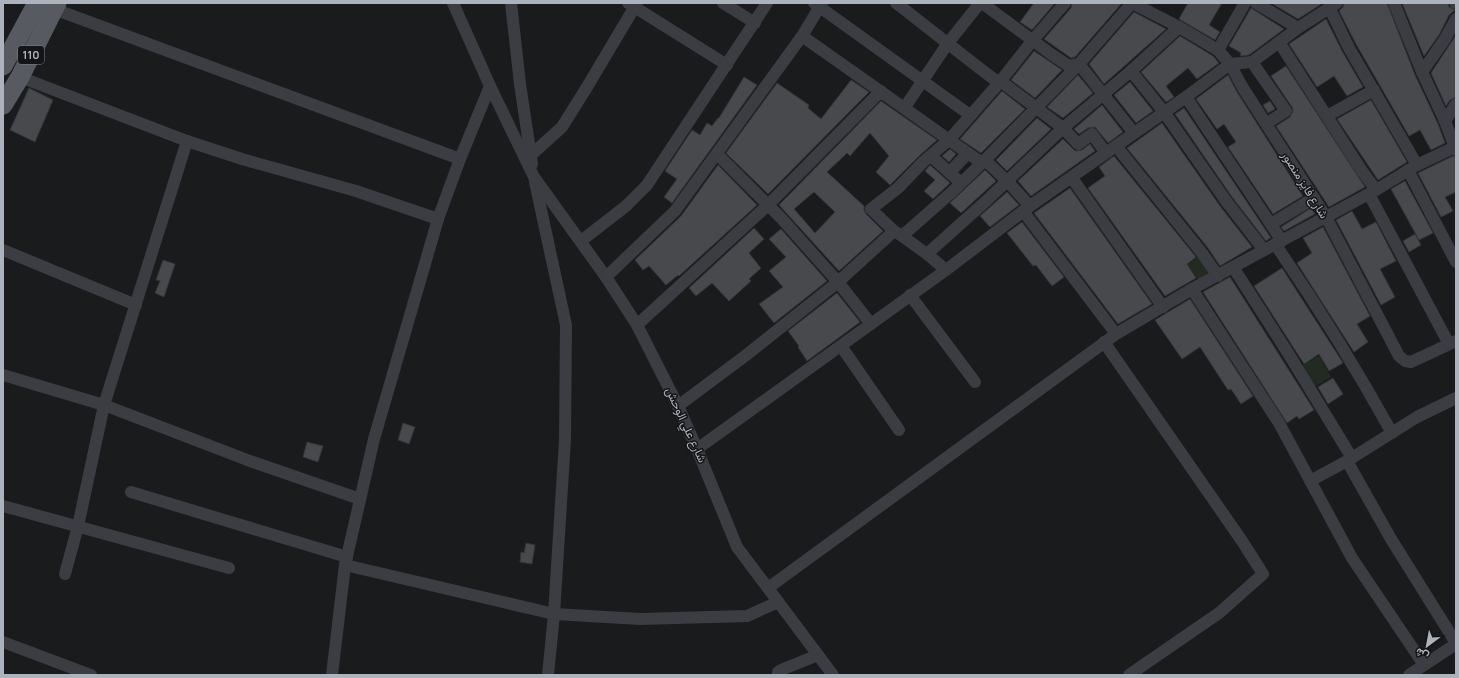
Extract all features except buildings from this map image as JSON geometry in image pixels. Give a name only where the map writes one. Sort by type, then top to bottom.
[{"type":"main road","name":"110","points":[[3,66],[49,5]]},
{"type":"main road","name":"110","points":[[3,105],[20,77],[49,5]]},
{"type":"street","points":[[453,3],[490,86],[534,177]]},
{"type":"street","points":[[511,3],[530,155],[566,325],[565,440],[554,614],[548,675]]},
{"type":"street","points":[[722,3],[755,23]]},
{"type":"street","points":[[580,242],[626,206],[648,185],[767,3]]},
{"type":"street","points":[[896,3],[970,62],[999,83],[1003,83],[1063,128],[1078,144],[1092,134],[1111,150],[1202,253],[1218,276]]},
{"type":"street","points":[[906,107],[948,43],[981,3],[1069,66],[1079,64]]},
{"type":"street","points":[[946,270],[898,233],[872,209],[898,188],[949,140],[999,83],[1065,3]]},
{"type":"street","points":[[678,406],[745,356],[962,183],[1079,64],[1132,3]]},
{"type":"street","name":"شارع فايز منصور","points":[[1132,3],[1179,27],[1218,50],[1230,64],[1326,217],[1399,356],[1404,361],[1411,362],[1452,343]]},
{"type":"street","points":[[1218,50],[1245,3]]},
{"type":"street","points":[[1256,3],[1298,28]]},
{"type":"street","points":[[768,588],[1116,334],[1192,289],[1373,192],[1413,168],[1455,148],[1445,121],[1422,72],[1394,3]]},
{"type":"street","points":[[530,155],[562,127],[587,87],[633,4],[727,65]]},
{"type":"street","points":[[606,277],[676,212],[802,36],[819,4],[970,115]]},
{"type":"street","points":[[49,5],[460,158]]},
{"type":"street","points":[[698,449],[946,270],[1027,208],[1072,178],[1230,64],[1252,62],[1298,28],[1333,5],[1349,48],[1374,90],[1413,168],[1456,262]]},
{"type":"street","points":[[1422,72],[1445,39],[1456,19]]},
{"type":"street","points":[[927,254],[1063,128],[1131,71],[1179,27]]},
{"type":"street","points":[[802,36],[906,107],[979,161],[985,160]]},
{"type":"street","points":[[1279,42],[1362,171],[1452,343]]},
{"type":"street","points":[[1252,62],[1286,111],[1267,124]]},
{"type":"street","points":[[1079,64],[1134,133]]},
{"type":"street","points":[[1131,71],[1164,112],[1226,201],[1264,250]]},
{"type":"street","points":[[20,77],[187,141],[242,159],[356,191],[438,219]]},
{"type":"street","points":[[332,675],[346,561],[374,439],[438,219],[460,158],[490,86]]},
{"type":"street","points":[[1327,116],[1374,90]]},
{"type":"street","points":[[637,325],[768,205],[881,91]]},
{"type":"street","points":[[1186,97],[1270,224],[1279,243],[1304,286],[1366,385],[1392,433]]},
{"type":"street","points":[[1445,121],[1455,107]]},
{"type":"street","points":[[65,574],[78,526],[104,406],[187,141]]},
{"type":"street","points":[[950,172],[968,153]]},
{"type":"street","points":[[717,154],[782,219],[838,282],[871,324]]},
{"type":"street","points":[[931,156],[962,183]]},
{"type":"street","points":[[985,160],[1007,181],[1116,334]]},
{"type":"street","name":"شارع علي الوحش","points":[[534,177],[606,277],[637,325],[698,449],[737,547],[833,675]]},
{"type":"street","points":[[1072,178],[1163,307]]},
{"type":"street","points":[[1270,224],[1314,198]]},
{"type":"street","points":[[3,250],[136,305]]},
{"type":"street","points":[[1233,267],[1288,353],[1349,459],[1391,539],[1456,644],[1409,675]]},
{"type":"street","points":[[1192,289],[1279,423],[1352,558],[1424,665]]},
{"type":"street","points":[[910,295],[975,382]]},
{"type":"street","points":[[1104,342],[1242,541],[1263,574],[1219,613],[1129,675]]},
{"type":"street","points":[[841,346],[899,430]]},
{"type":"street","points":[[3,375],[104,406],[250,461],[360,499]]},
{"type":"street","points":[[1310,481],[1417,417],[1456,398]]},
{"type":"street","points":[[131,492],[346,561],[554,614],[640,619],[747,616],[778,602]]},
{"type":"street","points":[[3,506],[229,568]]},
{"type":"street","points":[[3,642],[91,675]]},
{"type":"street","points":[[778,675],[778,672],[781,670],[818,655]]},
{"type":"shaded area","points":[[1200,255],[1213,274],[1201,283],[1187,264]]},
{"type":"shaded area","points":[[1319,356],[1331,377],[1314,387],[1301,366]]}]
